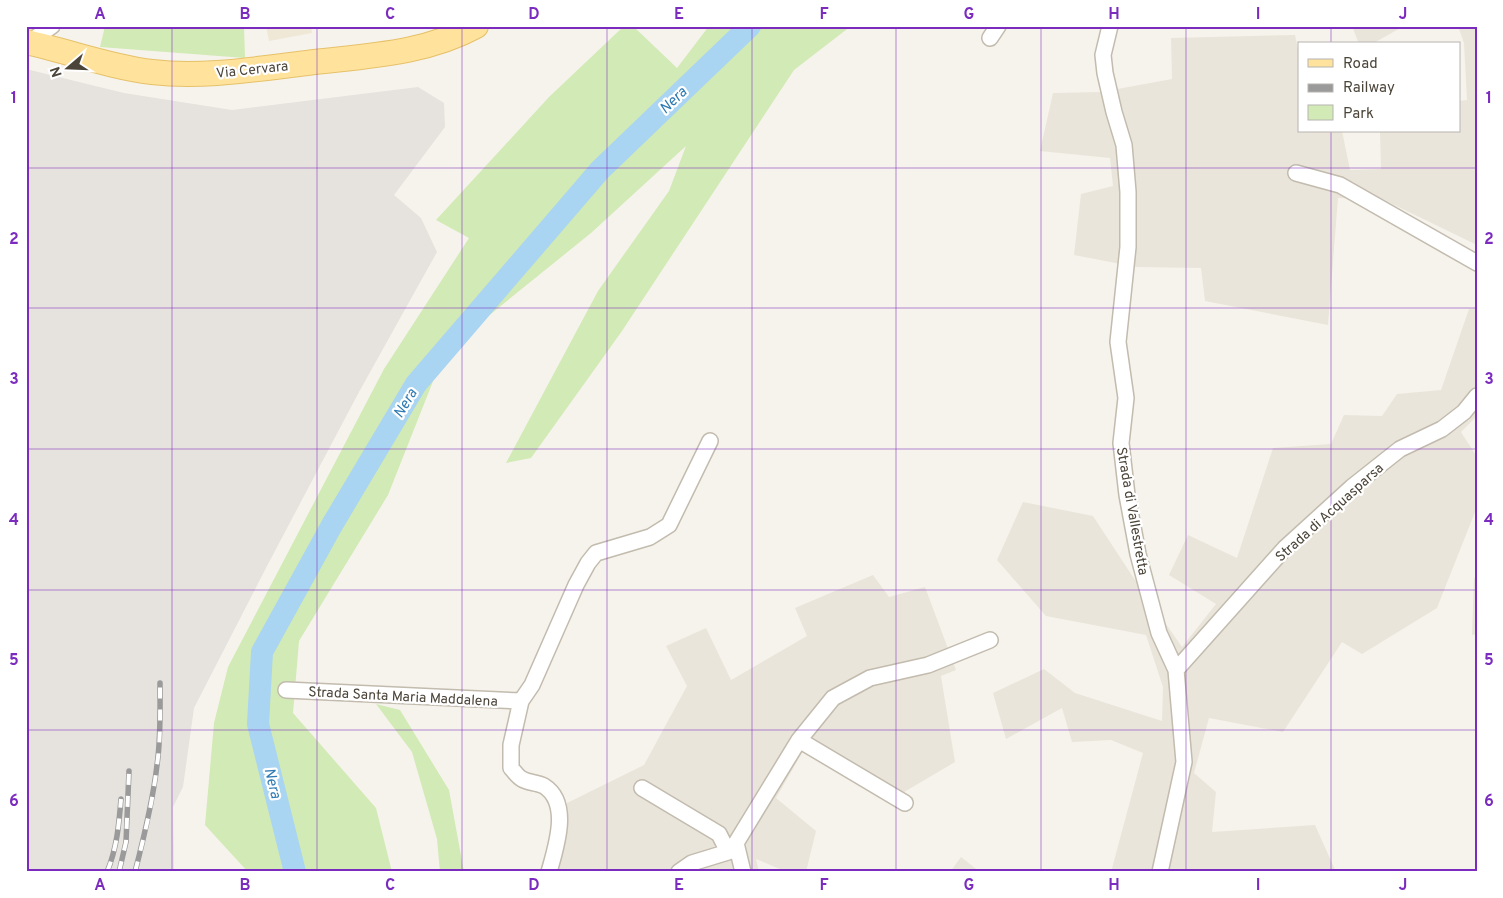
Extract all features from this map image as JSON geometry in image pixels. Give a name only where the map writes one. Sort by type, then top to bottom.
[{"type":"main road","name":"Via Cervara","points":[[27,42],[87,59],[151,72],[201,74],[387,54],[448,40],[476,26]]},
{"type":"street","points":[[27,42],[52,26]]},
{"type":"street","name":"Strada di Vallestretta","points":[[1110,26],[1104,55],[1104,72],[1124,145],[1128,192],[1128,247],[1118,342],[1126,398],[1121,443],[1127,496],[1138,554],[1159,633],[1176,670],[1184,762],[1160,872]]},
{"type":"street","points":[[1296,173],[1340,185],[1477,263]]},
{"type":"street","name":"Strada di Acquasparsa","points":[[1176,670],[1285,548],[1338,499],[1400,449],[1442,429],[1464,412],[1477,396]]},
{"type":"street","points":[[548,872],[557,843],[558,805],[553,793],[542,785],[521,779],[511,768],[511,745],[521,701],[532,685],[576,585],[588,563],[596,553],[650,537],[669,525],[710,441]]},
{"type":"street","points":[[680,872],[692,864],[732,847],[799,740],[833,698],[870,678],[928,665],[990,640]]},
{"type":"street","name":"Strada Santa Maria Maddalena","points":[[286,690],[521,701]]},
{"type":"street","points":[[799,740],[905,803]]},
{"type":"street","points":[[642,788],[719,834],[732,847],[744,872]]},
{"type":"shaded area","points":[[266,26],[311,26],[312,33],[269,41]]},
{"type":"shaded area","points":[[1352,26],[1404,26],[1376,42],[1358,42]]},
{"type":"shaded area","points":[[1458,26],[1477,26],[1477,245],[1382,199],[1338,198],[1328,325],[1205,301],[1201,268],[1136,267],[1074,255],[1081,194],[1113,186],[1110,158],[1040,151],[1053,93],[1101,92],[1172,79],[1171,38],[1295,35],[1298,49],[1298,132],[1342,132],[1350,170],[1381,169],[1380,132],[1460,132],[1460,101],[1467,100],[1464,43]]},
{"type":"shaded area","points":[[26,69],[124,93],[232,110],[418,87],[444,103],[445,127],[394,195],[421,218],[437,252],[359,392],[194,708],[183,787],[173,807],[174,872],[26,872]]},
{"type":"shaded area","points":[[1477,308],[1477,416],[1461,432],[1477,457],[1477,507],[1437,608],[1362,654],[1342,642],[1283,732],[1209,718],[1194,773],[1216,792],[1212,832],[1315,825],[1336,872],[1111,872],[1143,753],[1111,740],[1072,742],[1062,708],[1006,739],[993,693],[1044,669],[1075,693],[1162,721],[1163,687],[1146,635],[1046,616],[997,560],[1023,502],[1093,516],[1182,647],[1216,604],[1169,575],[1188,535],[1237,558],[1273,448],[1331,444],[1344,415],[1382,416],[1397,394],[1441,390],[1469,309]]},
{"type":"shaded area","points":[[873,575],[889,597],[925,587],[956,670],[941,676],[955,762],[894,798],[805,748],[776,798],[816,831],[806,872],[787,872],[756,859],[759,872],[557,872],[567,803],[644,765],[687,686],[666,646],[706,628],[731,680],[807,636],[795,608]]},
{"type":"shaded area","points":[[1477,577],[1477,634],[1472,635],[1474,578]]},
{"type":"shaded area","points":[[961,857],[980,872],[950,872]]},
{"type":"green space","points":[[105,26],[244,26],[245,58],[100,47]]},
{"type":"green space","points":[[624,26],[633,26],[677,68],[709,26],[851,26],[794,70],[622,331],[531,458],[506,463],[598,291],[669,191],[686,146],[591,233],[445,351],[388,495],[299,641],[293,713],[376,808],[392,872],[248,872],[205,825],[214,723],[228,667],[384,369],[469,238],[436,220],[549,97]]},
{"type":"green space","points":[[376,704],[400,710],[449,790],[464,872],[440,872],[437,839],[412,752]]},
{"type":"waterway","name":"Nera","points":[[295,872],[258,724],[262,652],[332,525],[416,384],[600,170],[750,26]]},
{"type":"railway","points":[[135,872],[148,819],[155,778],[160,735],[160,683]]},
{"type":"railway","points":[[119,872],[126,842],[129,771]]},
{"type":"railway","points":[[107,872],[115,845],[121,799]]}]
